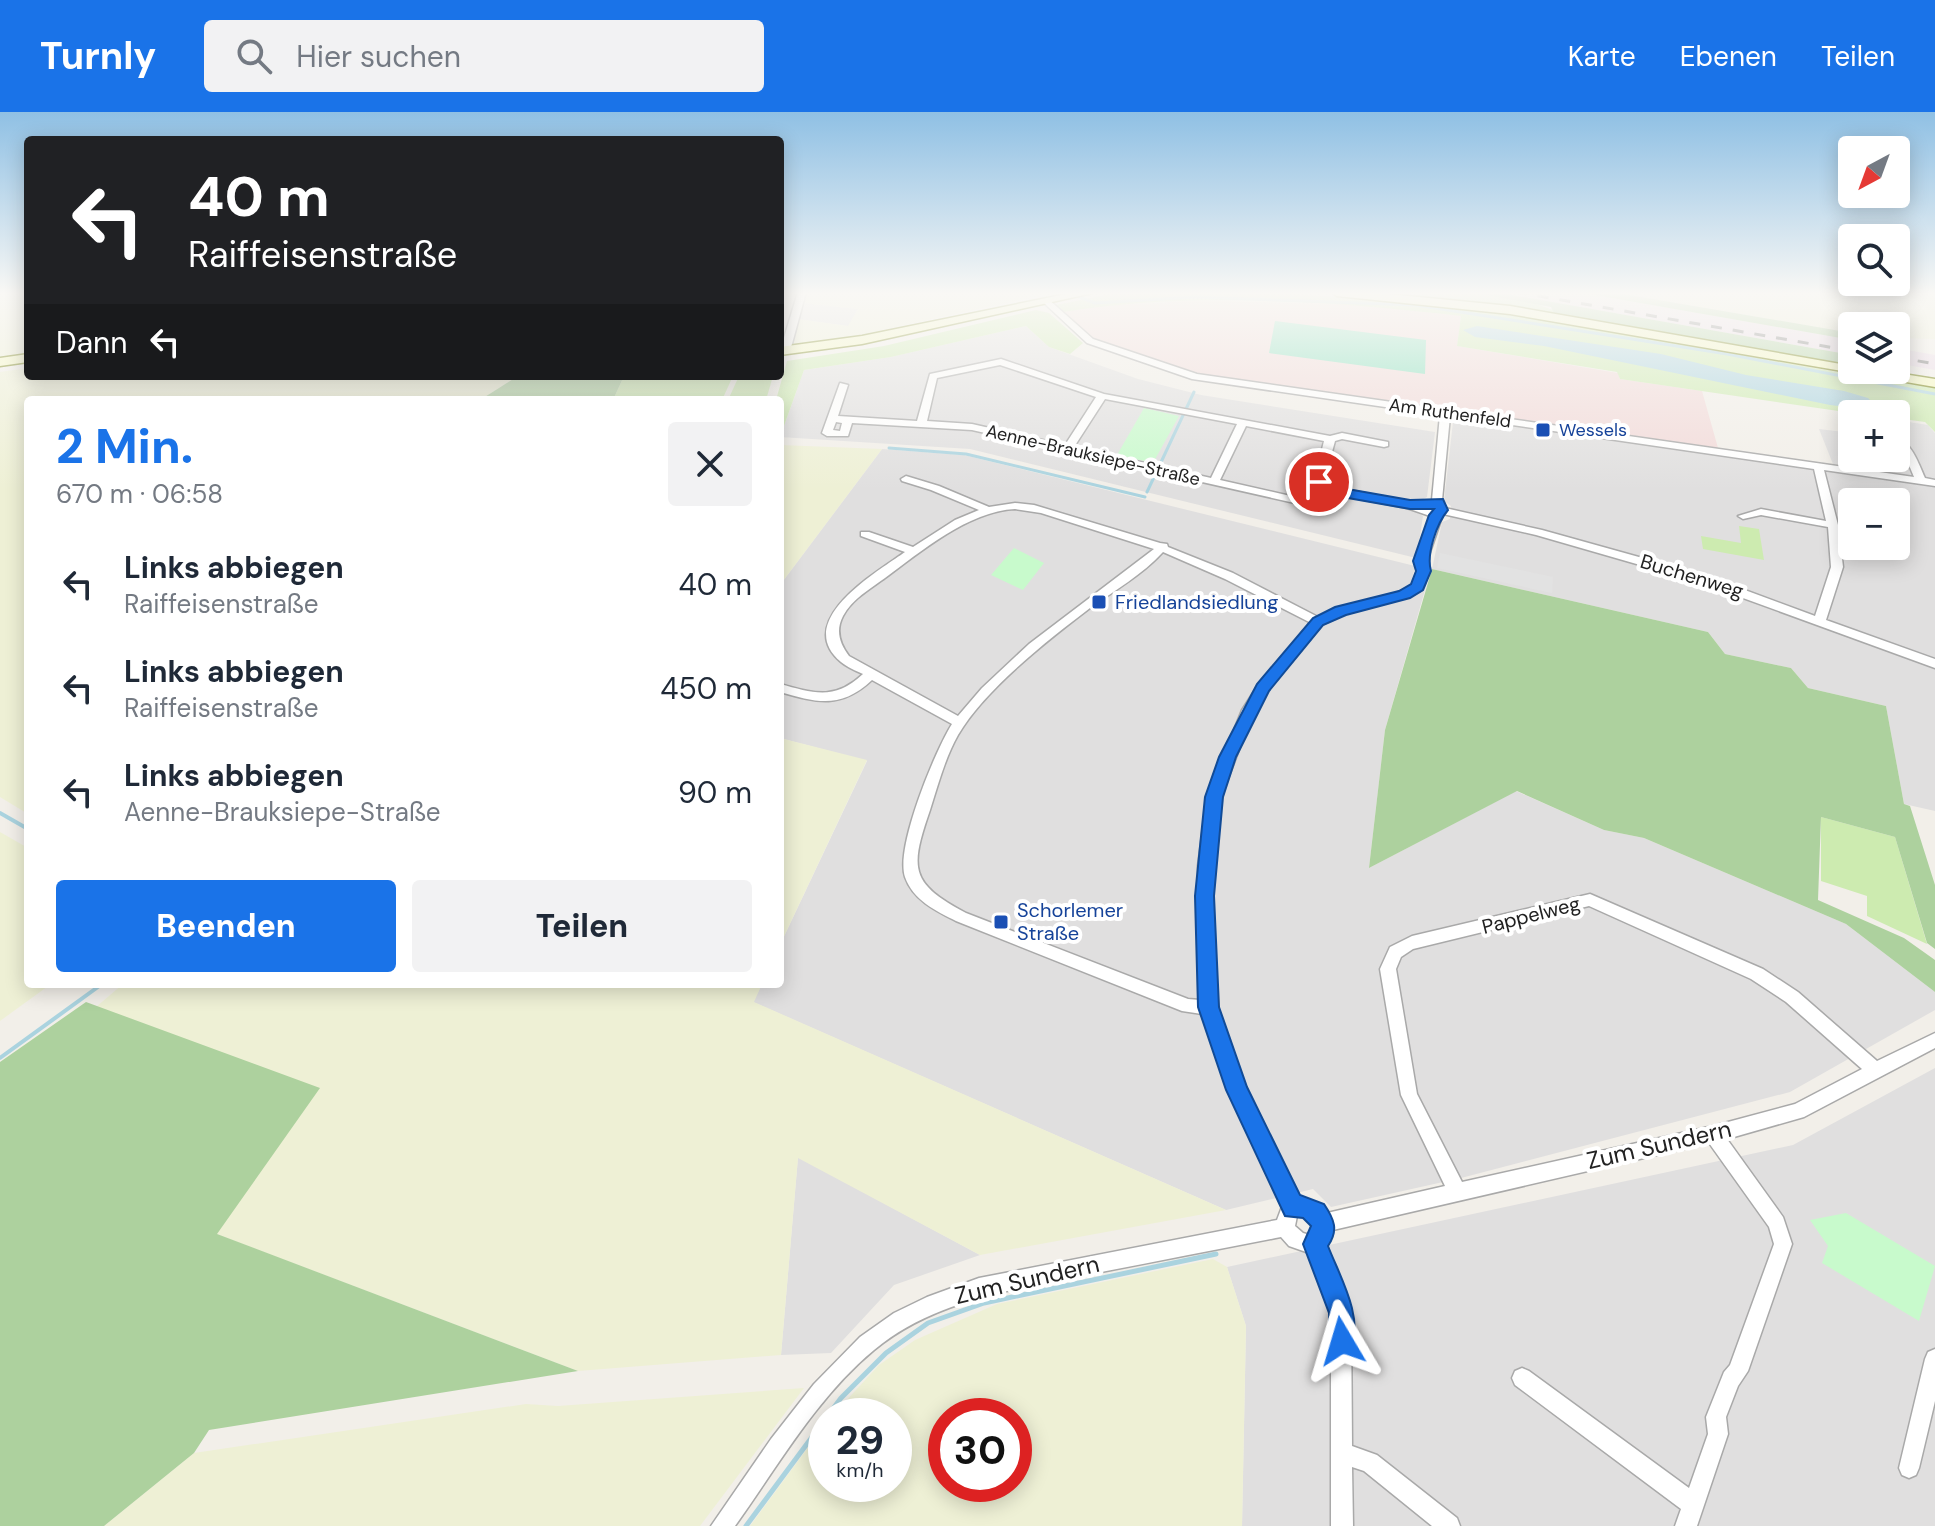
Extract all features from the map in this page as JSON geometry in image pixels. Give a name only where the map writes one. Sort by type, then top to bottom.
[{"type":"street","name":"Am Ruthenfeld","points":[[1140,358],[1195,377],[1935,483]]},
{"type":"street","points":[[1784,358],[1838,368]]},
{"type":"street","points":[[0,362],[24,359]]},
{"type":"street","points":[[922,422],[933,376],[994,362],[1006,363],[1102,396],[1330,439],[1342,436],[1384,444]]},
{"type":"street","points":[[1910,379],[1935,383]]},
{"type":"street","name":"Aenne-Brauksiepe-Straße","points":[[843,385],[827,433],[844,434],[848,420],[972,427],[1308,503],[1325,499],[1331,490],[1439,509]]},
{"type":"street","points":[[1068,449],[1102,396]]},
{"type":"street","points":[[1294,1207],[1237,1090],[1208,1007],[1205,866],[1214,797],[1247,713],[1262,688],[1318,622],[1341,611],[1405,594],[1418,587],[1424,571],[1421,561],[1439,509],[1445,413]]},
{"type":"street","points":[[1214,482],[1242,424]]},
{"type":"street","points":[[1330,439],[1319,482],[1331,490]]},
{"type":"street","points":[[1910,454],[1921,481]]},
{"type":"street","points":[[1818,466],[1833,525],[1837,567],[1820,620]]},
{"type":"street","points":[[906,479],[988,510]]},
{"type":"street","points":[[960,723],[845,659],[835,648],[832,626],[845,604],[916,552],[988,510],[1006,506],[1029,507],[1163,546],[1229,574],[1318,622]]},
{"type":"street","name":"Buchenweg","points":[[1439,509],[1607,550],[1736,590],[1935,664]]},
{"type":"street","points":[[1743,516],[1761,512],[1833,525]]},
{"type":"street","points":[[865,534],[916,552]]},
{"type":"street","points":[[1163,546],[1037,644],[960,723],[935,778],[910,849],[909,864],[913,879],[930,902],[1188,1006],[1208,1007]]},
{"type":"street","points":[[784,689],[831,699],[844,696],[871,674]]},
{"type":"street","name":"Pappelweg","points":[[1457,1191],[1409,1095],[1388,969],[1390,958],[1397,948],[1412,943],[1590,900],[1757,974],[1792,997],[1876,1071]]},
{"type":"street","name":"Zum Sundern","points":[[1323,1223],[1713,1134],[1798,1111],[1935,1040]]},
{"type":"street","points":[[1686,1526],[1718,1434],[1716,1417],[1731,1379],[1738,1371],[1783,1244],[1777,1223],[1713,1134]]},
{"type":"street","points":[[1294,1207],[1305,1207],[1316,1212],[1323,1223],[1324,1231],[1315,1244],[1303,1244],[1292,1238],[1286,1227],[1288,1212],[1294,1207]]},
{"type":"street","name":"Zum Sundern","points":[[722,1526],[827,1384],[856,1353],[888,1327],[933,1302],[979,1287],[1286,1227]]},
{"type":"street","points":[[1315,1244],[1341,1313],[1342,1526]]},
{"type":"street","points":[[1909,1468],[1935,1361]]},
{"type":"street","points":[[1522,1378],[1693,1504]]},
{"type":"street","points":[[1343,1454],[1370,1462],[1449,1526]]},
{"type":"shaded area","points":[[884,358],[1080,358],[1138,379],[1201,395],[1435,432],[1427,497],[1421,500],[1416,512],[1423,516],[1417,556],[970,449],[784,437],[784,426],[804,370]]},
{"type":"shaded area","points":[[1146,358],[1528,358],[1618,373],[1620,379],[1702,391],[1718,448],[1195,374]]},
{"type":"shaded area","points":[[1910,358],[1935,358],[1935,370],[1910,366]]},
{"type":"shaded area","points":[[1461,418],[1935,487],[1935,811],[1904,804],[1886,706],[1808,688],[1791,668],[1725,654],[1708,632],[1432,569],[1442,522],[1450,519],[1451,506],[1444,501],[1453,422]]},
{"type":"shaded area","points":[[1910,422],[1928,425],[1935,433],[1935,479],[1887,472],[1910,472]]},
{"type":"shaded area","points":[[1819,429],[1838,431],[1838,465],[1833,464]]},
{"type":"shaded area","points":[[882,449],[964,455],[1415,566],[1412,580],[1427,583],[1385,730],[1369,868],[1516,791],[1604,830],[1644,838],[1846,924],[1935,992],[1935,1010],[1790,1092],[1461,1178],[1331,1207],[1313,1189],[1226,1210],[753,1002],[760,988],[784,988],[784,937],[867,761],[784,739],[784,580]]},
{"type":"shaded area","points":[[1440,553],[1553,577],[1552,593],[1437,568]]},
{"type":"shaded area","points":[[1935,1068],[1935,1526],[1242,1526],[1246,1326],[1227,1267],[1793,1145]]},
{"type":"shaded area","points":[[798,1157],[980,1255],[894,1285],[831,1353],[781,1355]]},
{"type":"green space","points":[[806,358],[884,358],[804,370],[784,426],[784,396],[777,396],[787,361]]},
{"type":"green space","points":[[1306,358],[1425,358],[1425,374]]},
{"type":"green space","points":[[1531,358],[1760,358],[1838,371],[1838,384],[1910,384],[1935,388],[1935,432],[1925,422],[1910,420],[1910,400],[1838,400],[1838,411],[1620,379],[1617,372]]},
{"type":"green space","points":[[1801,358],[1838,358],[1838,365]]},
{"type":"green space","points":[[24,369],[24,380],[512,380],[486,396],[24,396],[24,812],[0,797],[0,372]]},
{"type":"green space","points":[[512,380],[622,380],[615,396],[486,396]]},
{"type":"green space","points":[[622,380],[731,380],[724,396],[615,396]]},
{"type":"green space","points":[[737,380],[772,380],[767,396],[730,396]]},
{"type":"green space","points":[[1144,408],[1179,416],[1153,463],[1117,455]]},
{"type":"green space","points":[[784,445],[882,449],[784,580]]},
{"type":"green space","points":[[1739,526],[1759,529],[1764,560],[1703,549],[1701,536],[1741,543]]},
{"type":"green space","points":[[1014,548],[1044,563],[1023,590],[991,575]]},
{"type":"green space","points":[[1432,569],[1708,632],[1725,654],[1791,668],[1808,688],[1886,706],[1904,804],[1910,806],[1935,885],[1935,949],[1927,943],[1895,837],[1821,817],[1818,900],[1904,938],[1935,960],[1935,992],[1846,924],[1644,838],[1604,830],[1517,791],[1369,868],[1385,730]]},
{"type":"green space","points":[[784,739],[867,760],[784,936]]},
{"type":"green space","points":[[1821,817],[1895,837],[1927,944],[1867,916],[1867,896],[1821,881]]},
{"type":"green space","points":[[0,832],[24,846],[24,988],[45,988],[0,1021]]},
{"type":"green space","points":[[118,988],[760,988],[754,1002],[1226,1210],[980,1255],[798,1158],[781,1355],[578,1371],[216,1234],[96,1007]]},
{"type":"green space","points":[[86,1002],[320,1088],[217,1234],[578,1371],[209,1430],[194,1453],[104,1526],[0,1526],[0,1062]]},
{"type":"green space","points":[[1846,1213],[1935,1266],[1919,1321],[1822,1263],[1828,1246],[1810,1220]]},
{"type":"green space","points":[[1213,1259],[1227,1267],[1246,1326],[1242,1526],[750,1526],[808,1447],[808,1502],[912,1502],[912,1398],[849,1398],[879,1365],[915,1340],[997,1304]]},
{"type":"green space","points":[[804,1388],[700,1526],[104,1526],[194,1453],[526,1404],[558,1406]]},
{"type":"water","points":[[1602,358],[1677,358],[1746,375],[1844,391],[1870,400],[1838,400],[1838,406]]},
{"type":"waterway","points":[[1748,358],[1935,394]]},
{"type":"waterway","points":[[1147,492],[1194,392]]},
{"type":"waterway","points":[[889,448],[966,454],[1145,497]]},
{"type":"waterway","points":[[0,813],[24,827]]},
{"type":"waterway","points":[[0,1058],[96,988]]},
{"type":"waterway","points":[[746,1526],[841,1398],[886,1353],[928,1323],[984,1303],[1216,1254]]},
{"type":"railway","points":[[1910,360],[1935,364]]},
{"type":"place","name":"Wessels","points":[[1543,430]]},
{"type":"place","name":"Friedlandsiedlung","points":[[1099,602]]},
{"type":"place","name":"Schorlemer Straße","points":[[1001,922]]},
{"type":"route","points":[[1319,482],[1331,490],[1410,505],[1438,502],[1441,510],[1436,515],[1421,561],[1424,571],[1418,587],[1405,594],[1341,611],[1318,622],[1262,688],[1227,757],[1214,797],[1205,866],[1205,896],[1208,1007],[1237,1090],[1294,1207],[1305,1207],[1316,1212],[1323,1223],[1321,1239],[1315,1244],[1341,1313],[1342,1341]]}]
